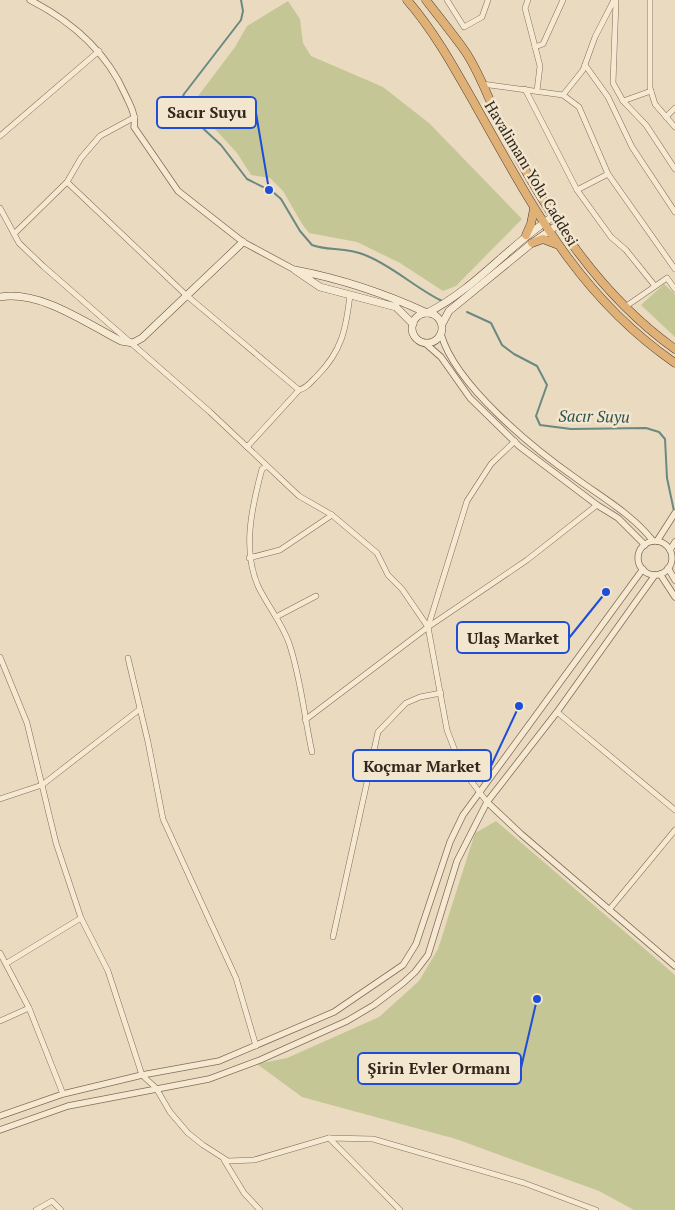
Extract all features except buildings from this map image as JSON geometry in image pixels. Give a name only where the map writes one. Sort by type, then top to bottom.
[{"type":"highway","name":"Havalimanı Yolu Caddesi","points":[[407,0],[448,58],[534,209],[557,245],[603,301],[631,329],[675,363]]},
{"type":"highway","name":"Havalimanı Yolu Caddesi","points":[[426,0],[466,52],[505,134],[559,224],[586,263],[625,307],[675,349]]},
{"type":"highway","points":[[526,235],[531,224],[534,209]]},
{"type":"highway","points":[[532,243],[543,239],[557,245]]},
{"type":"main road","points":[[412,324],[418,316],[453,298],[526,235],[554,216]]},
{"type":"main road","points":[[295,270],[320,287],[396,307],[412,324],[416,338],[424,343],[434,342],[441,334],[442,324],[449,311],[532,243],[559,224]]},
{"type":"main road","points":[[0,297],[12,294],[43,301],[121,341],[133,343],[142,338],[243,242]]},
{"type":"main road","points":[[295,270],[329,276],[379,291],[436,316],[442,324]]},
{"type":"street","points":[[30,0],[52,11],[79,32],[99,52],[118,76],[135,117],[134,127],[156,162],[178,191],[243,242],[295,270]]},
{"type":"street","points":[[447,0],[464,26],[482,18],[488,0]]},
{"type":"street","points":[[528,0],[525,8],[540,66],[537,91]]},
{"type":"street","points":[[535,47],[543,44],[563,0]]},
{"type":"street","points":[[563,95],[585,65],[596,37],[615,0]]},
{"type":"street","points":[[615,0],[613,83],[623,101],[646,126],[675,169]]},
{"type":"street","points":[[650,0],[651,91],[655,104],[675,127]]},
{"type":"street","points":[[0,136],[99,52]]},
{"type":"street","points":[[585,65],[608,97],[632,147],[675,210]]},
{"type":"street","points":[[481,84],[563,95],[579,107],[608,174],[675,270],[668,278],[625,307]]},
{"type":"street","points":[[525,89],[577,190],[611,237],[626,250],[655,286]]},
{"type":"street","points":[[623,101],[651,91]]},
{"type":"street","points":[[666,117],[675,108]]},
{"type":"street","points":[[14,234],[67,182],[81,158],[100,136],[135,117]]},
{"type":"street","points":[[577,190],[608,174]]},
{"type":"street","points":[[67,182],[186,295],[299,390]]},
{"type":"street","points":[[0,208],[19,243],[43,266],[133,343],[299,496],[332,515],[377,553],[388,576],[402,589],[428,627],[447,730],[462,768],[487,802],[675,966]]},
{"type":"street","points":[[668,278],[675,289]]},
{"type":"street","points":[[247,447],[299,390],[305,388],[329,364],[339,348],[346,324],[350,295]]},
{"type":"street","points":[[441,334],[446,349],[456,365],[480,396],[540,450],[616,506],[655,541],[670,550]]},
{"type":"street","points":[[424,343],[441,357],[470,398],[515,442],[597,505],[618,518],[645,545]]},
{"type":"street","points":[[428,627],[467,501],[491,464],[515,442]]},
{"type":"street","points":[[267,466],[262,469],[256,490],[249,540],[249,558],[258,585],[289,643],[301,690],[304,720],[312,752]]},
{"type":"street","points":[[304,720],[428,627],[527,560],[597,505]]},
{"type":"street","points":[[675,513],[655,541],[641,549],[639,560],[643,569],[657,574],[675,596]]},
{"type":"street","points":[[249,558],[280,550],[332,515]]},
{"type":"street","points":[[0,1130],[68,1106],[209,1079],[288,1049],[374,1005],[416,972],[428,955],[457,861],[487,802],[557,712],[657,574],[668,568],[672,559],[670,550],[675,542]]},
{"type":"street","points":[[668,568],[675,580]]},
{"type":"street","points":[[0,1116],[63,1094],[142,1075],[219,1060],[334,1012],[403,965],[416,944],[450,842],[463,815],[643,569]]},
{"type":"street","points":[[276,617],[316,596]]},
{"type":"street","points":[[0,657],[27,723],[56,844],[81,918],[108,970],[142,1075],[156,1088],[170,1112],[188,1133],[224,1160],[244,1193],[260,1210]]},
{"type":"street","points":[[128,658],[163,819],[236,978],[256,1046]]},
{"type":"street","points":[[333,937],[378,732],[406,703],[420,697],[441,693]]},
{"type":"street","points":[[0,799],[42,785],[140,709]]},
{"type":"street","points":[[557,712],[675,810]]},
{"type":"street","points":[[610,910],[675,830]]},
{"type":"street","points":[[7,963],[81,918]]},
{"type":"street","points":[[0,953],[7,963],[29,1008],[63,1094]]},
{"type":"street","points":[[0,1021],[29,1008]]},
{"type":"street","points":[[224,1160],[254,1160],[329,1138],[373,1139],[524,1183],[596,1210]]},
{"type":"street","points":[[329,1138],[400,1210]]},
{"type":"street","points":[[36,1210],[52,1201],[61,1210]]},
{"type":"green space","points":[[288,1],[300,19],[303,43],[311,56],[383,87],[429,123],[522,219],[456,286],[443,291],[400,263],[357,242],[309,233],[283,191],[270,178],[251,175],[237,153],[192,104],[235,47],[247,26]]},
{"type":"green space","points":[[664,284],[675,294],[675,337],[641,305]]},
{"type":"green space","points":[[496,821],[675,975],[675,1210],[634,1210],[599,1191],[456,1139],[302,1097],[257,1064],[287,1058],[379,1017],[419,981],[438,949],[475,833]]},
{"type":"waterway","name":"Sacır Suyu","points":[[241,0],[243,11],[241,20],[184,94],[181,101],[182,109],[221,145],[247,179],[273,192],[281,199],[300,231],[312,245],[365,255],[385,265],[442,301]]},
{"type":"waterway","name":"Sacır Suyu","points":[[467,312],[491,323],[502,345],[514,354],[537,366],[547,385],[536,416],[540,425],[571,429],[646,428],[659,432],[665,439],[667,478],[674,511]]},
{"type":"place","name":"Sacır Suyu","points":[[269,190]]},
{"type":"place","name":"Ulaş Market","points":[[606,592]]},
{"type":"place","name":"Koçmar Market","points":[[519,706]]},
{"type":"place","name":"Şirin Evler Ormanı","points":[[537,999]]}]
